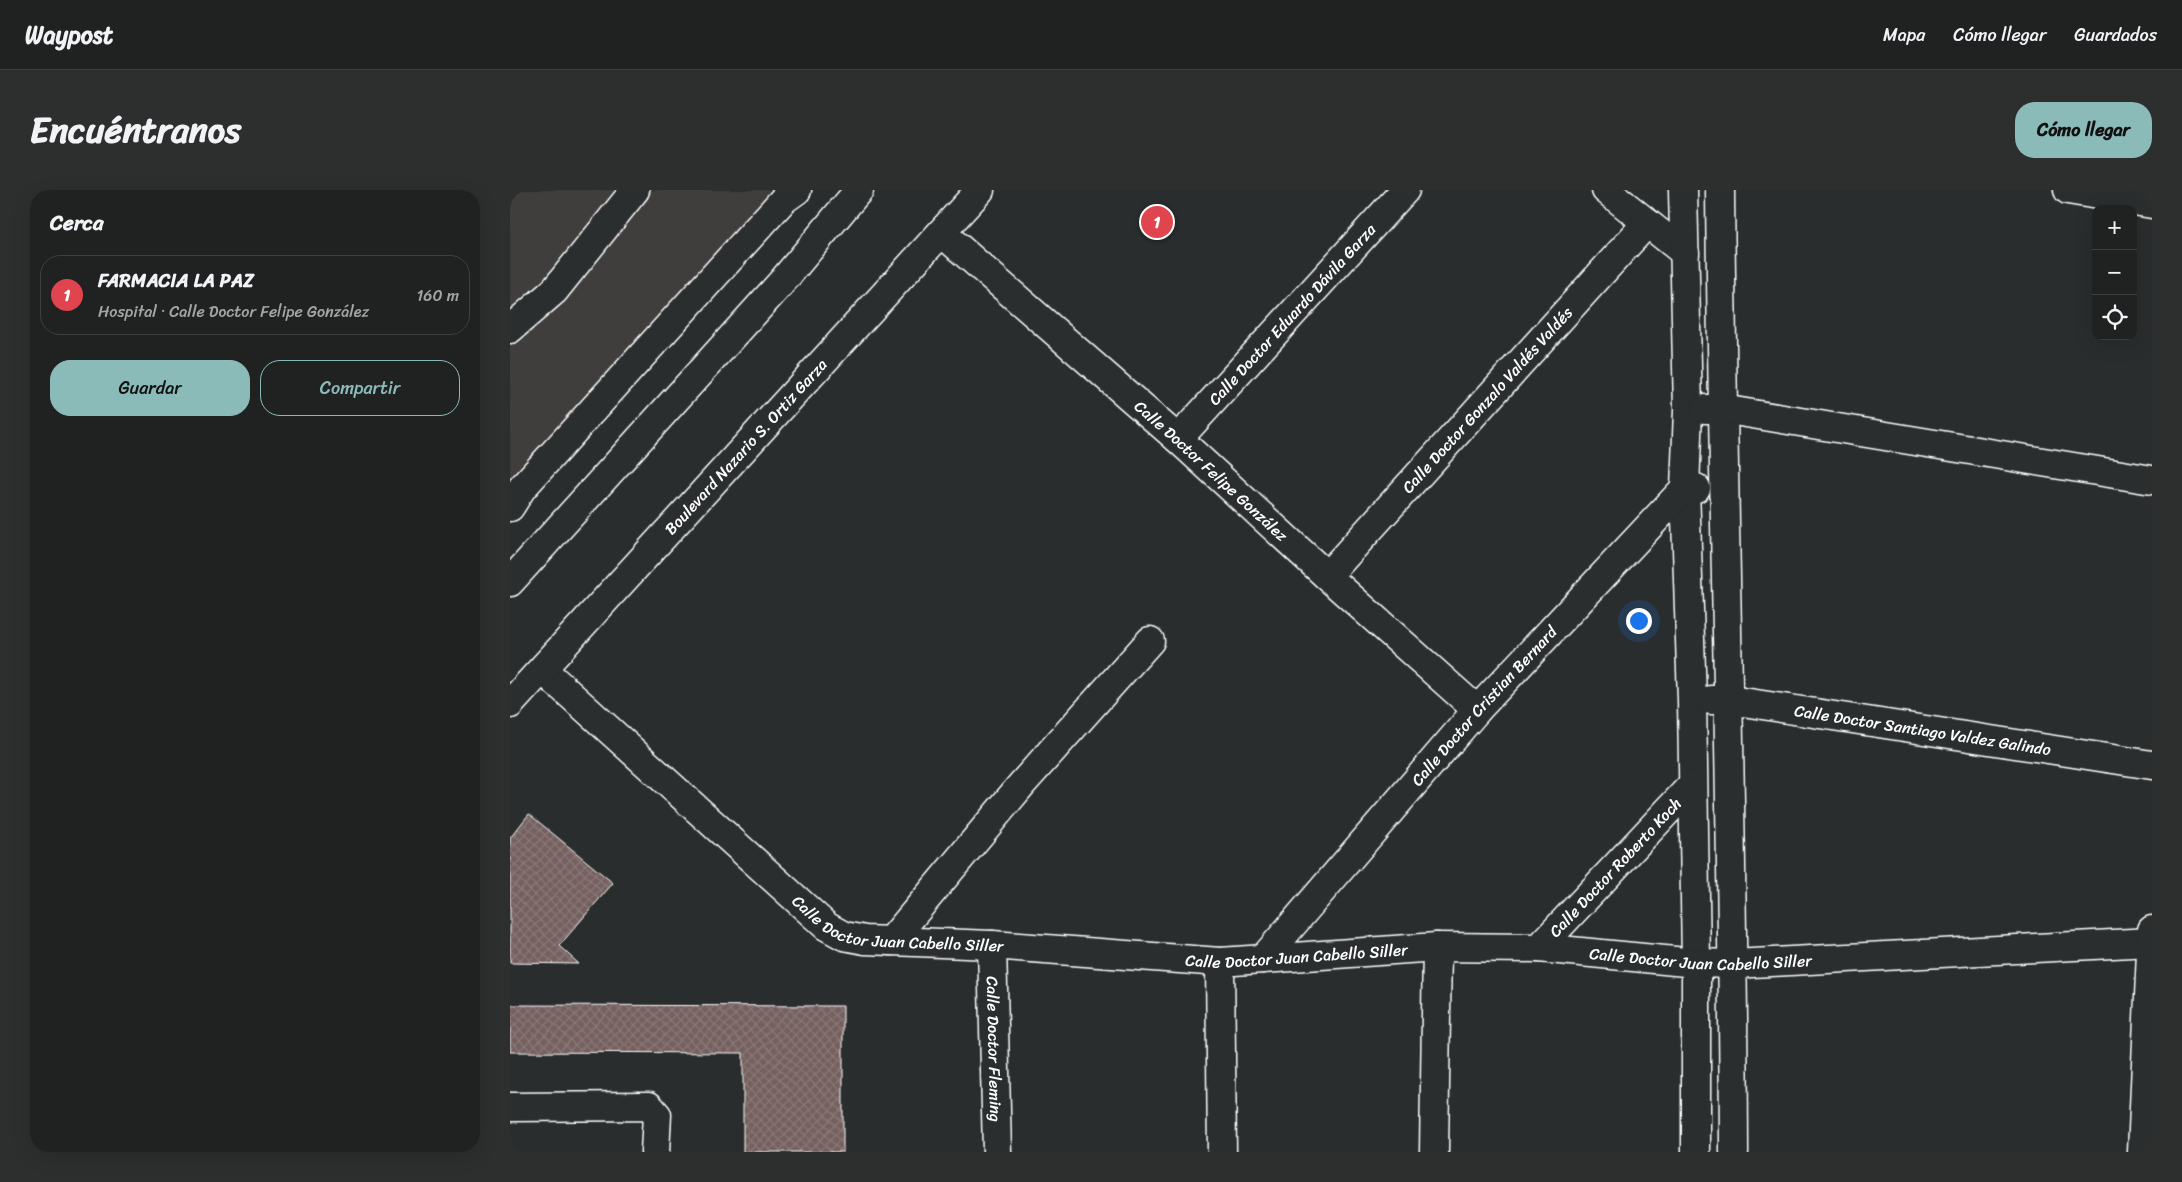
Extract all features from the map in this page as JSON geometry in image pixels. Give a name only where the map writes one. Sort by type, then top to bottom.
[{"type":"main road","points":[[510,329],[554,291],[635,190]]},
{"type":"main road","points":[[510,507],[522,488],[609,391],[782,200],[797,190]]},
{"type":"main road","points":[[510,582],[781,283],[859,190]]},
{"type":"main road","name":"Boulevard Nazario S. Ortiz Garza","points":[[510,704],[980,190]]},
{"type":"main road","name":"Calle Doctor Eduardo Dávila Garza","points":[[1178,439],[1405,190]]},
{"type":"main road","points":[[1606,190],[1646,224],[1685,252]]},
{"type":"main road","points":[[1683,190],[1688,410],[1685,488],[1692,700],[1696,963],[1696,1152]]},
{"type":"main road","points":[[1720,190],[1722,409],[1730,700],[1734,1152]]},
{"type":"main road","points":[[2068,190],[2152,204]]},
{"type":"main road","name":"Calle Doctor Gonzalo Valdés Valdés","points":[[1326,576],[1646,224]]},
{"type":"main road","name":"Calle Doctor Felipe González","points":[[942,233],[1178,439],[1326,576],[1477,710]]},
{"type":"main road","points":[[1688,410],[1722,409],[2152,480]]},
{"type":"main road","points":[[1685,488],[1724,488]]},
{"type":"main road","name":"Calle Doctor Cristian Bernard","points":[[1262,958],[1477,710],[1685,488]]},
{"type":"main road","points":[[891,941],[1022,784],[1150,641]]},
{"type":"main road","name":"Calle Doctor Juan Cabello Siller","points":[[543,670],[826,926],[844,936],[865,940],[992,945],[1220,962],[1437,947],[1539,948],[1696,963],[1733,964],[2152,936]]},
{"type":"main road","name":"Calle Doctor Santiago Valdez Galindo","points":[[1692,700],[1730,700],[2152,765]]},
{"type":"main road","name":"Calle Doctor Roberto Koch","points":[[1539,948],[1692,785]]},
{"type":"main road","points":[[2142,1152],[2152,936]]},
{"type":"main road","name":"Calle Doctor Fleming","points":[[992,945],[997,1152]]},
{"type":"main road","points":[[1434,1152],[1437,947]]},
{"type":"main road","points":[[1220,962],[1222,1152]]},
{"type":"main road","points":[[510,1107],[649,1106],[657,1115],[655,1152]]},
{"type":"shaded area","points":[[510,190],[773,190],[510,485]]},
{"type":"building","points":[[529,814],[613,883],[559,946],[579,964],[510,963],[510,838]]},
{"type":"building","points":[[510,1005],[843,1006],[843,1152],[743,1152],[743,1053],[510,1052]]},
{"type":"place","name":"FARMACIA LA PAZ","points":[[1157,222]]}]
